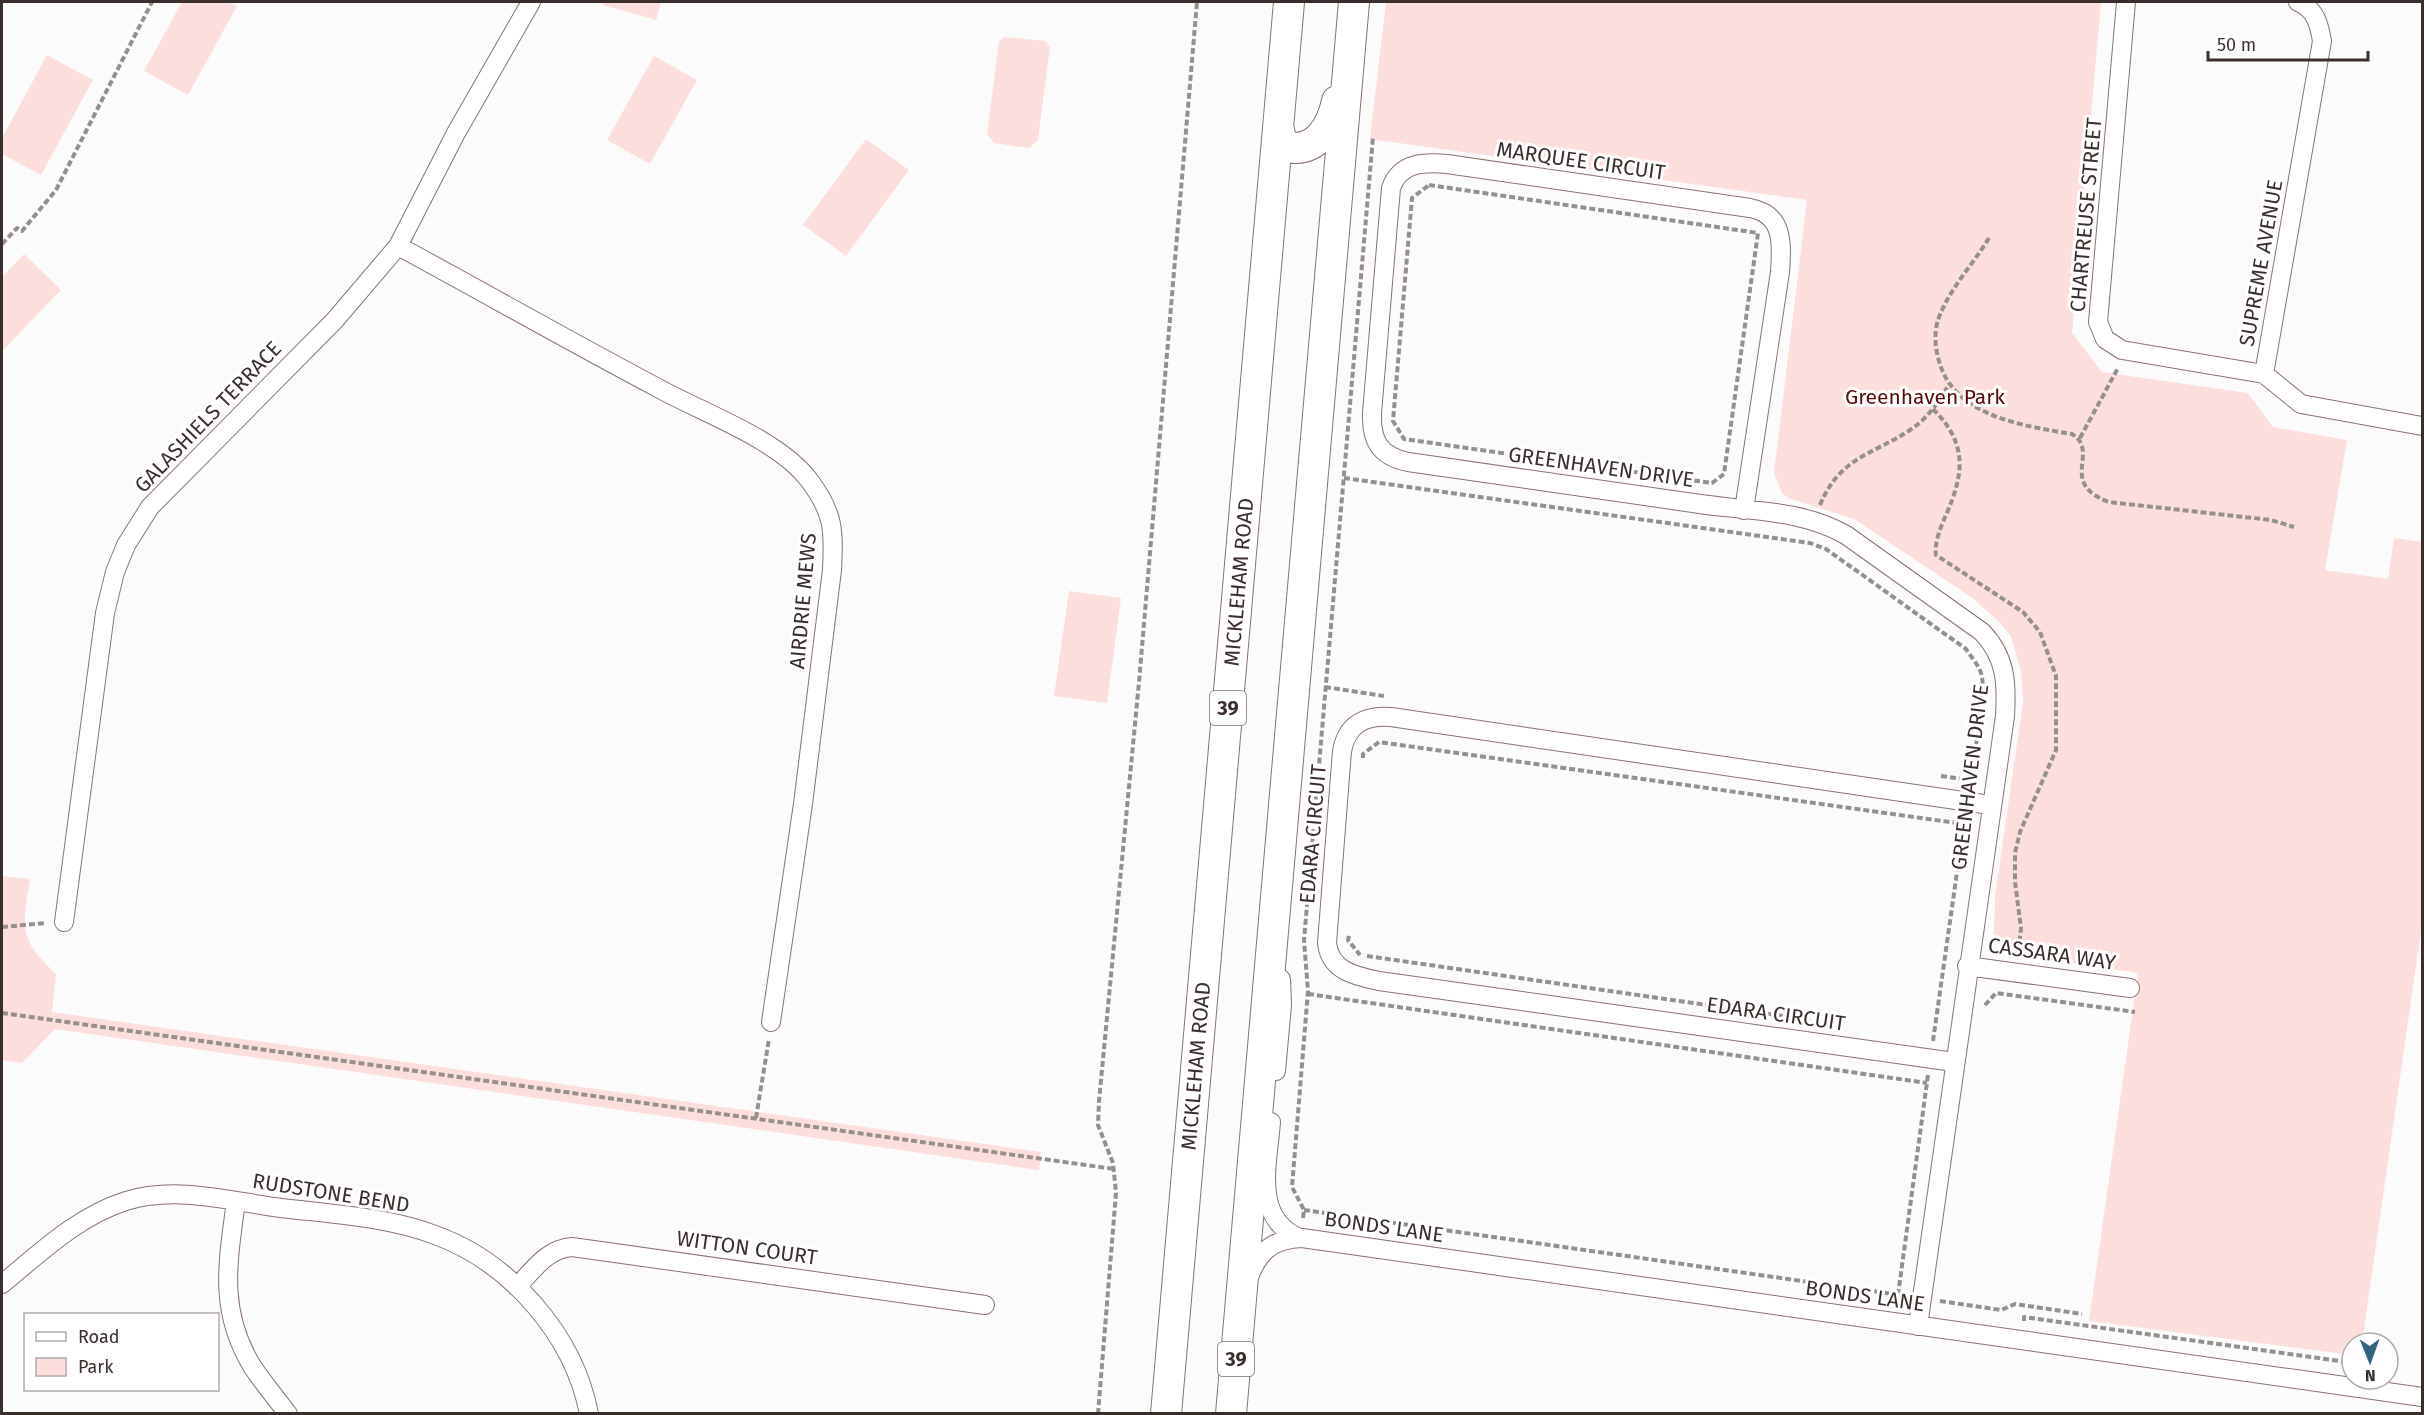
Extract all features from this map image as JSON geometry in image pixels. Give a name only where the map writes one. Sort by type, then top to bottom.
[{"type":"main road","name":"MICKLEHAM ROAD","points":[[1166,1413],[1289,2]]},
{"type":"main road","points":[[1279,130],[1284,145],[1294,148],[1314,142],[1326,129],[1334,116],[1353,13]]},
{"type":"main road","name":"39","points":[[1231,1413],[1353,13]]},
{"type":"street","name":"GALASHIELS TERRACE","points":[[64,922],[105,613],[115,572],[126,545],[150,507],[335,320],[398,246],[456,133],[531,2]]},
{"type":"street","name":"CHARTREUSE STREET","points":[[2122,350],[2105,339],[2098,322],[2126,2]]},
{"type":"street","name":"SUPREME AVENUE","points":[[2298,2],[2306,5],[2319,21],[2322,41],[2264,374],[2301,404],[2422,426]]},
{"type":"street","name":"MARQUEE CIRCUIT","points":[[1408,462],[1392,458],[1378,447],[1372,435],[1372,412],[1391,188],[1396,177],[1407,168],[1418,163],[1431,162],[1750,208],[1765,212],[1774,220],[1781,237],[1779,272],[1744,510]]},
{"type":"street","name":"AIRDRIE MEWS","points":[[398,246],[761,442],[791,462],[808,479],[823,502],[834,531],[832,570],[803,804],[771,1022]]},
{"type":"street","points":[[2122,350],[2264,374]]},
{"type":"street","name":"GREENHAVEN DRIVE","points":[[1408,462],[1815,521],[1846,535],[1970,623],[1994,646],[2004,669],[2007,690],[1918,1326]]},
{"type":"street","name":"EDARA CIRCUIT","points":[[1954,1062],[1387,982],[1344,971],[1332,959],[1327,943],[1342,751],[1347,734],[1357,723],[1367,718],[1391,717],[1990,805]]},
{"type":"street","points":[[1275,910],[1282,1005],[1267,1197],[1277,1224],[1287,1233],[1302,1238]]},
{"type":"street","name":"CASSARA WAY","points":[[1968,966],[2130,988]]},
{"type":"street","name":"RUDSTONE BEND","points":[[2,1284],[74,1227],[126,1201],[170,1194],[381,1222],[435,1235],[483,1259],[518,1287],[544,1318],[565,1350],[586,1399],[589,1413]]},
{"type":"street","points":[[236,1201],[227,1278],[232,1318],[237,1335],[254,1368],[288,1413]]},
{"type":"street","points":[[1240,1305],[1252,1269],[1265,1250],[1276,1242],[1302,1238]]},
{"type":"street","name":"BONDS LANE","points":[[1302,1238],[2422,1397]]},
{"type":"street","name":"WITTON COURT","points":[[518,1287],[547,1255],[563,1247],[572,1247],[986,1305]]},
{"type":"path","points":[[2,244],[17,228],[22,231],[56,190],[152,2]]},
{"type":"path","points":[[1098,1413],[1116,1194],[1114,1169],[1098,1125],[1099,1101],[1197,2]]},
{"type":"path","points":[[1302,1238],[1304,1210],[1292,1187],[1308,994],[1304,940],[1373,137]]},
{"type":"path","points":[[1429,185],[1758,233],[1724,474],[1712,483],[1404,439],[1393,422],[1412,198],[1429,185]]},
{"type":"path","points":[[1989,238],[1953,288],[1938,320],[1936,349],[1941,369],[1949,384],[1974,405],[2000,419],[2072,434],[2080,438],[2084,446],[2081,476],[2090,492],[2098,498],[2109,502],[2271,520],[2294,527]]},
{"type":"path","points":[[2080,438],[2113,379],[2122,350]]},
{"type":"path","points":[[1810,543],[1825,494],[1840,472],[1857,458],[1912,429],[1933,409],[1949,384]]},
{"type":"path","points":[[1344,478],[1810,543],[1826,549],[1966,649],[1976,662],[1981,672],[1982,695],[1898,1294]]},
{"type":"path","points":[[1362,766],[1363,754],[1379,742],[1964,824]]},
{"type":"path","points":[[2008,855],[2015,856]]},
{"type":"path","points":[[2,927],[64,922]]},
{"type":"path","points":[[1349,928],[1348,940],[1360,955],[1817,1021]]},
{"type":"path","points":[[1984,1013],[1985,1001],[1996,993],[2135,1012]]},
{"type":"path","points":[[1308,994],[1928,1083]]},
{"type":"path","points":[[2,1013],[1114,1169]]},
{"type":"path","points":[[756,1118],[771,1022]]},
{"type":"path","points":[[1922,1036],[1934,1037]]},
{"type":"path","points":[[1304,1210],[2001,1310],[2015,1304],[2082,1314]]},
{"type":"path","points":[[1943,1301],[1945,1290]]},
{"type":"path","points":[[2021,1339],[2024,1317],[2340,1361]]},
{"type":"green space","points":[[182,2],[229,2],[237,6],[188,95],[144,71]]},
{"type":"green space","points":[[604,2],[661,2],[656,20],[603,5]]},
{"type":"green space","name":"Greenhaven Park","points":[[1386,2],[2101,2],[2072,333],[2102,372],[2248,393],[2273,427],[2347,440],[2325,570],[2388,579],[2394,538],[2422,542],[2422,924],[2364,1331],[2340,1331],[2340,1353],[2089,1321],[2138,973],[2008,954],[1994,936],[1995,896],[2023,702],[2021,671],[2011,637],[2003,626],[1974,599],[1854,519],[1788,498],[1782,493],[1774,473],[1807,200],[1370,139]]},
{"type":"green space","points":[[1005,37],[1045,41],[1050,47],[1038,140],[1029,148],[994,143],[987,134],[999,41]]},
{"type":"green space","points":[[47,55],[93,80],[41,175],[2,154],[2,138]]},
{"type":"green space","points":[[654,56],[697,80],[650,164],[607,140]]},
{"type":"green space","points":[[866,139],[909,170],[846,256],[803,225]]},
{"type":"green space","points":[[24,254],[61,290],[2,351],[2,277]]},
{"type":"green space","points":[[1069,591],[1121,598],[1107,703],[1054,696]]},
{"type":"green space","points":[[2,876],[30,879],[25,909],[26,931],[35,951],[56,974],[52,1012],[1041,1152],[1039,1170],[55,1029],[22,1063],[2,1060]]}]
